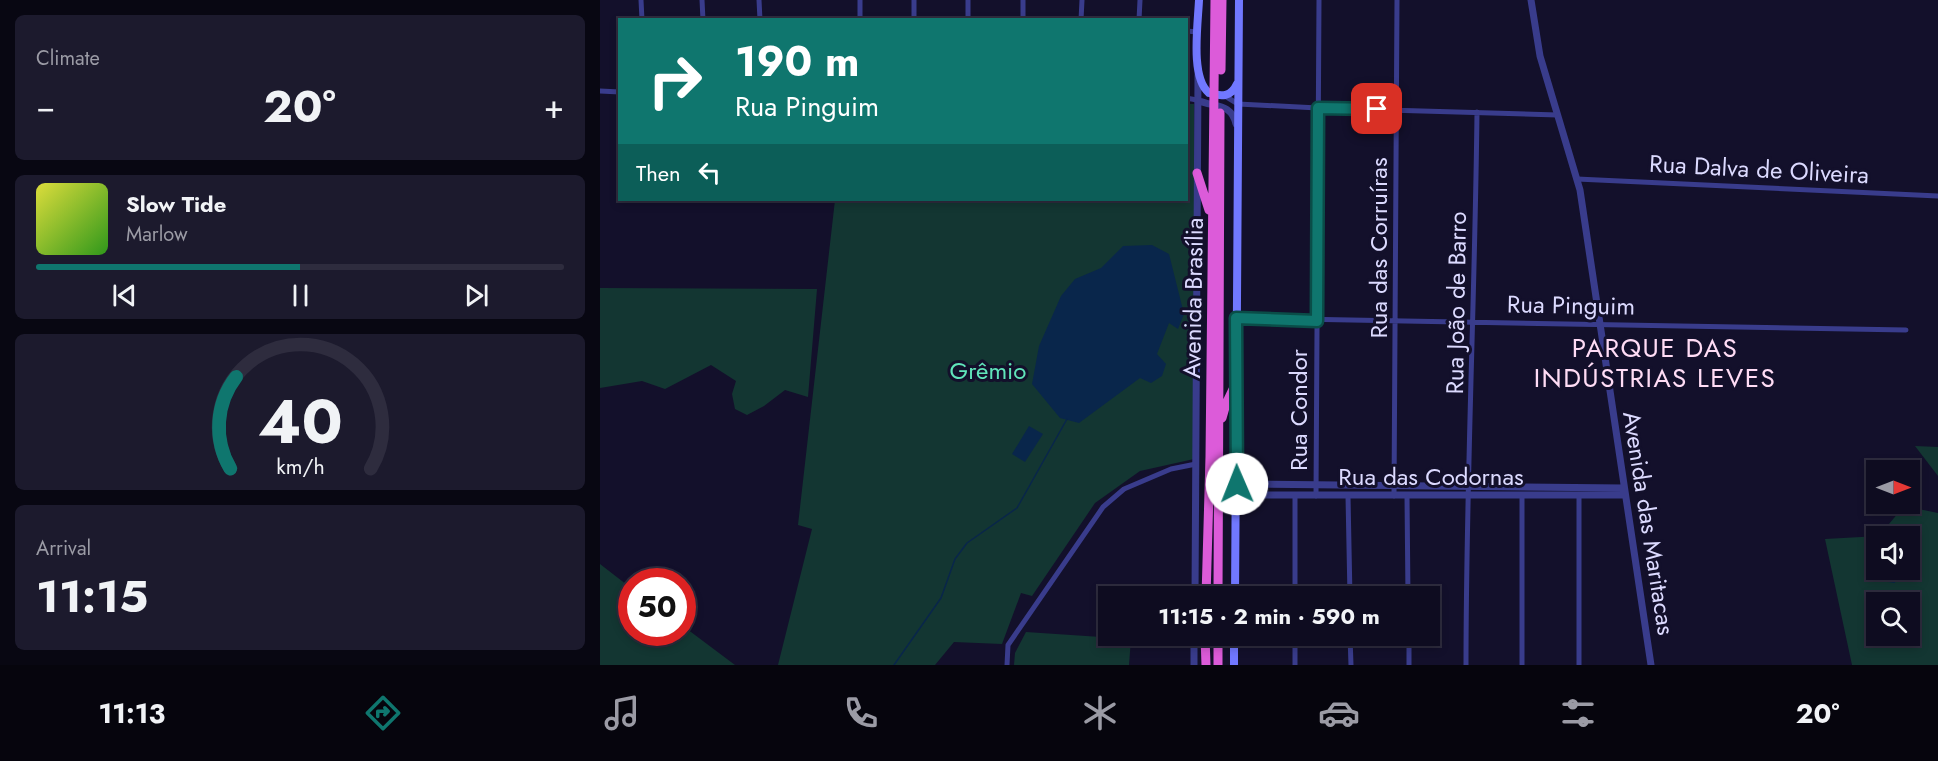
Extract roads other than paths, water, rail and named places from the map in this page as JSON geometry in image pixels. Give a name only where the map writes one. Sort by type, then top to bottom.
[{"type":"highway","name":"Avenida Brasília","points":[[1215,0],[1218,586]]},
{"type":"highway","name":"Avenida Brasília","points":[[1206,586],[1213,240],[1222,0]]},
{"type":"highway","points":[[1197,173],[1207,200],[1213,240]]},
{"type":"highway","points":[[1218,447],[1226,404],[1236,383]]},
{"type":"highway","points":[[1205,646],[1206,665]]},
{"type":"highway","points":[[1218,646],[1218,665]]},
{"type":"main road","points":[[1199,0],[1198,69],[1204,89],[1217,100],[1231,94],[1238,83]]},
{"type":"main road","points":[[1235,586],[1239,0]]},
{"type":"main road","points":[[1234,646],[1234,665]]},
{"type":"street","points":[[641,0],[642,18]]},
{"type":"street","points":[[702,0],[702,18]]},
{"type":"street","points":[[759,0],[760,18]]},
{"type":"street","points":[[860,0],[860,18]]},
{"type":"street","points":[[914,0],[914,18]]},
{"type":"street","points":[[968,0],[968,18]]},
{"type":"street","points":[[1023,0],[1023,18]]},
{"type":"street","points":[[1081,18],[1082,0]]},
{"type":"street","points":[[1139,18],[1140,0]]},
{"type":"street","name":"Rua Condor","points":[[1316,496],[1318,0]]},
{"type":"street","name":"Rua das Corruíras","points":[[1394,496],[1397,0]]},
{"type":"street","name":"Avenida das Maritacas","points":[[1531,0],[1540,56],[1577,179],[1651,665]]},
{"type":"street","points":[[1188,32],[1198,32]]},
{"type":"street","points":[[1195,586],[1198,69]]},
{"type":"street","points":[[600,91],[618,92]]},
{"type":"street","points":[[1188,98],[1238,104],[1318,108],[1558,115]]},
{"type":"street","points":[[1198,121],[1203,109],[1217,100]]},
{"type":"street","points":[[1217,100],[1233,113],[1238,132]]},
{"type":"street","name":"Rua João de Barro","points":[[1466,665],[1466,520],[1469,491],[1474,322],[1477,112]]},
{"type":"street","name":"Rua Dalva de Oliveira","points":[[1577,179],[1938,196]]},
{"type":"street","name":"Rua Pinguim","points":[[1236,318],[1906,330]]},
{"type":"street","points":[[1007,665],[1008,645],[1103,507],[1124,489],[1172,469],[1196,464]]},
{"type":"street","name":"Rua das Codornas","points":[[1237,484],[1418,485],[1539,496],[1579,496],[1625,491]]},
{"type":"street","points":[[1418,485],[1418,495]]},
{"type":"street","points":[[1539,486],[1539,496]]},
{"type":"street","name":"Rua das Codornas","points":[[1237,495],[1407,496],[1539,486],[1625,491]]},
{"type":"street","points":[[1522,495],[1522,665]]},
{"type":"street","points":[[1295,496],[1295,586]]},
{"type":"street","points":[[1348,496],[1350,586]]},
{"type":"street","points":[[1407,496],[1408,586]]},
{"type":"street","points":[[1579,496],[1579,665]]},
{"type":"street","points":[[1194,646],[1194,665]]},
{"type":"street","points":[[1295,646],[1295,665]]},
{"type":"street","points":[[1350,646],[1351,665]]},
{"type":"street","points":[[1409,646],[1409,665]]},
{"type":"water","points":[[1152,245],[1169,254],[1184,314],[1178,329],[1169,323],[1157,354],[1166,364],[1162,376],[1151,383],[1140,378],[1079,423],[1060,418],[1032,384],[1039,346],[1061,296],[1075,279],[1101,268],[1123,246]]},
{"type":"water","points":[[1029,426],[1043,434],[1025,462],[1012,454]]},
{"type":"water","points":[[1873,580],[1895,580],[1895,583]]},
{"type":"waterway","points":[[894,665],[941,598],[955,559],[967,543],[1017,508],[1067,419]]},
{"type":"district","name":"PARQUE DAS INDÚSTRIAS LEVES","points":[[1655,363]]},
{"type":"park label","name":"Grêmio","points":[[988,370]]}]
